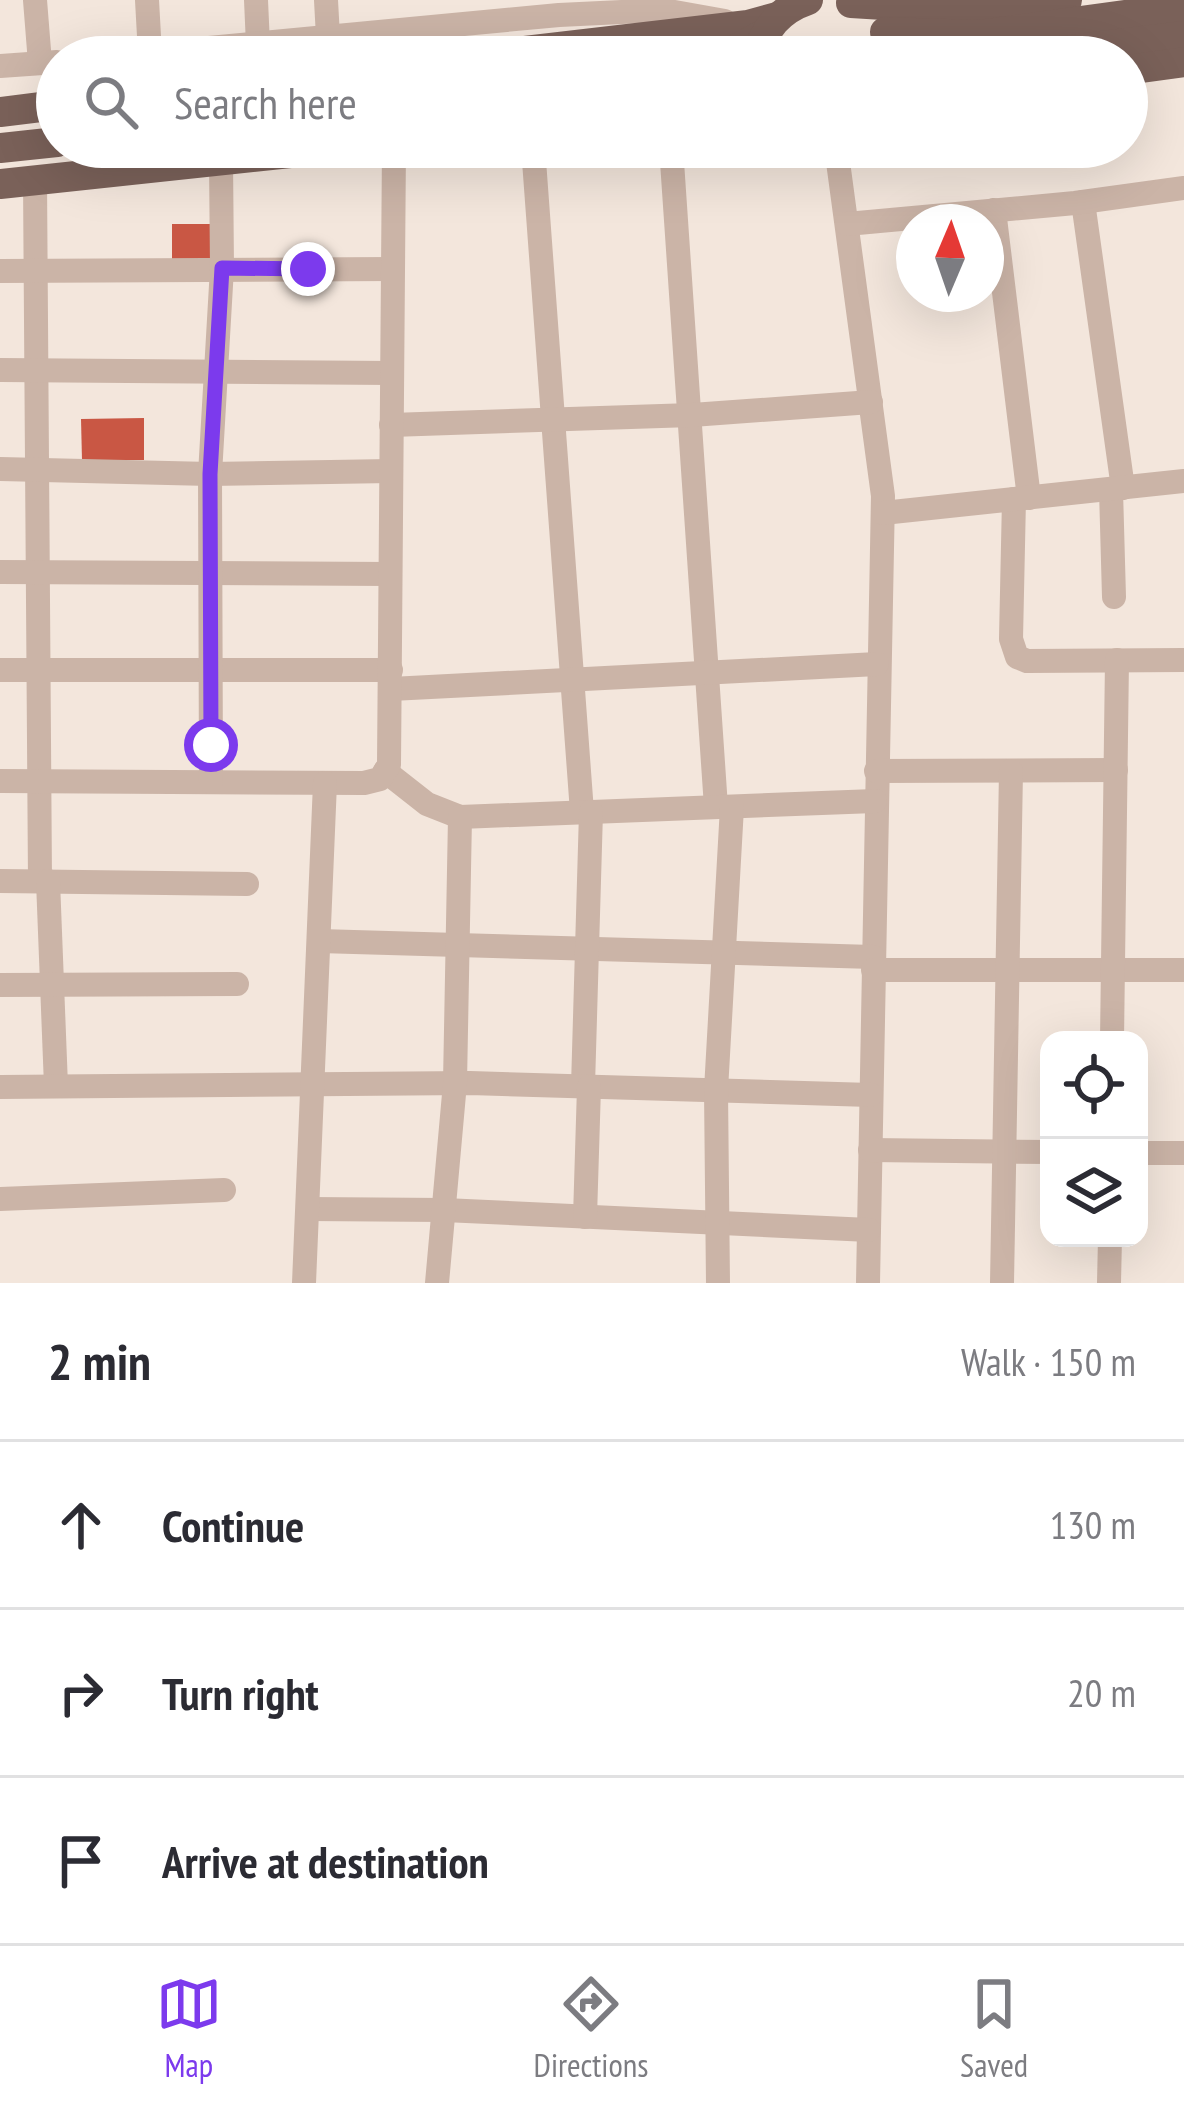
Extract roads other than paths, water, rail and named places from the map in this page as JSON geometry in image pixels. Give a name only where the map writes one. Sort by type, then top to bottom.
[{"type":"main road","points":[[725,36],[761,33],[808,0]]},
{"type":"main road","points":[[845,2],[982,11],[1066,0]]},
{"type":"main road","points":[[845,2],[871,15],[884,36]]},
{"type":"main road","points":[[962,36],[1184,7]]},
{"type":"main road","points":[[1148,40],[1184,36]]},
{"type":"main road","points":[[1148,67],[1184,62]]},
{"type":"main road","points":[[0,112],[36,108]]},
{"type":"main road","points":[[0,148],[36,144]]},
{"type":"main road","points":[[0,184],[147,168]]},
{"type":"street","points":[[35,0],[42,36]]},
{"type":"street","points":[[147,0],[149,36]]},
{"type":"street","points":[[256,0],[258,36]]},
{"type":"street","points":[[326,0],[328,36]]},
{"type":"street","points":[[332,36],[438,12],[663,5],[761,33]]},
{"type":"street","points":[[0,67],[36,64]]},
{"type":"street","points":[[211,782],[210,474],[222,268],[221,168]]},
{"type":"street","points":[[0,781],[364,783],[380,779],[391,746],[394,168]]},
{"type":"street","points":[[535,168],[572,682],[587,812],[585,1217]]},
{"type":"street","points":[[673,168],[707,673],[724,807],[724,950],[716,1090],[718,1283]]},
{"type":"street","points":[[839,168],[883,513],[868,1283]]},
{"type":"street","points":[[35,180],[38,780],[56,1087]]},
{"type":"street","points":[[1004,209],[1184,188]]},
{"type":"street","points":[[1083,202],[1117,489],[1114,597]]},
{"type":"street","points":[[847,224],[896,219]]},
{"type":"street","points":[[0,272],[393,269]]},
{"type":"street","points":[[1004,312],[1021,498],[1012,650],[1027,661],[1184,660]]},
{"type":"street","points":[[0,370],[392,373]]},
{"type":"street","points":[[392,425],[692,415],[871,402]]},
{"type":"street","points":[[0,469],[210,474],[391,471]]},
{"type":"street","points":[[883,513],[1184,481]]},
{"type":"street","points":[[0,572],[390,574]]},
{"type":"street","points":[[1112,1031],[1117,660]]},
{"type":"street","points":[[0,670],[212,670],[572,682],[878,664]]},
{"type":"street","points":[[876,771],[1116,770]]},
{"type":"street","points":[[385,771],[427,804],[460,817],[875,801]]},
{"type":"street","points":[[1002,1283],[1011,771]]},
{"type":"street","points":[[304,1283],[325,783]]},
{"type":"street","points":[[437,1283],[455,1083],[460,817]]},
{"type":"street","points":[[0,880],[247,884]]},
{"type":"street","points":[[319,941],[724,950],[1009,970],[1184,970]]},
{"type":"street","points":[[0,985],[237,984]]},
{"type":"street","points":[[0,1087],[455,1083],[871,1095]]},
{"type":"street","points":[[870,1150],[1040,1152]]},
{"type":"street","points":[[1148,1154],[1184,1154]]},
{"type":"street","points":[[0,1199],[224,1190]]},
{"type":"street","points":[[308,1209],[444,1210],[869,1231]]},
{"type":"street","points":[[1109,1283],[1110,1247]]}]
